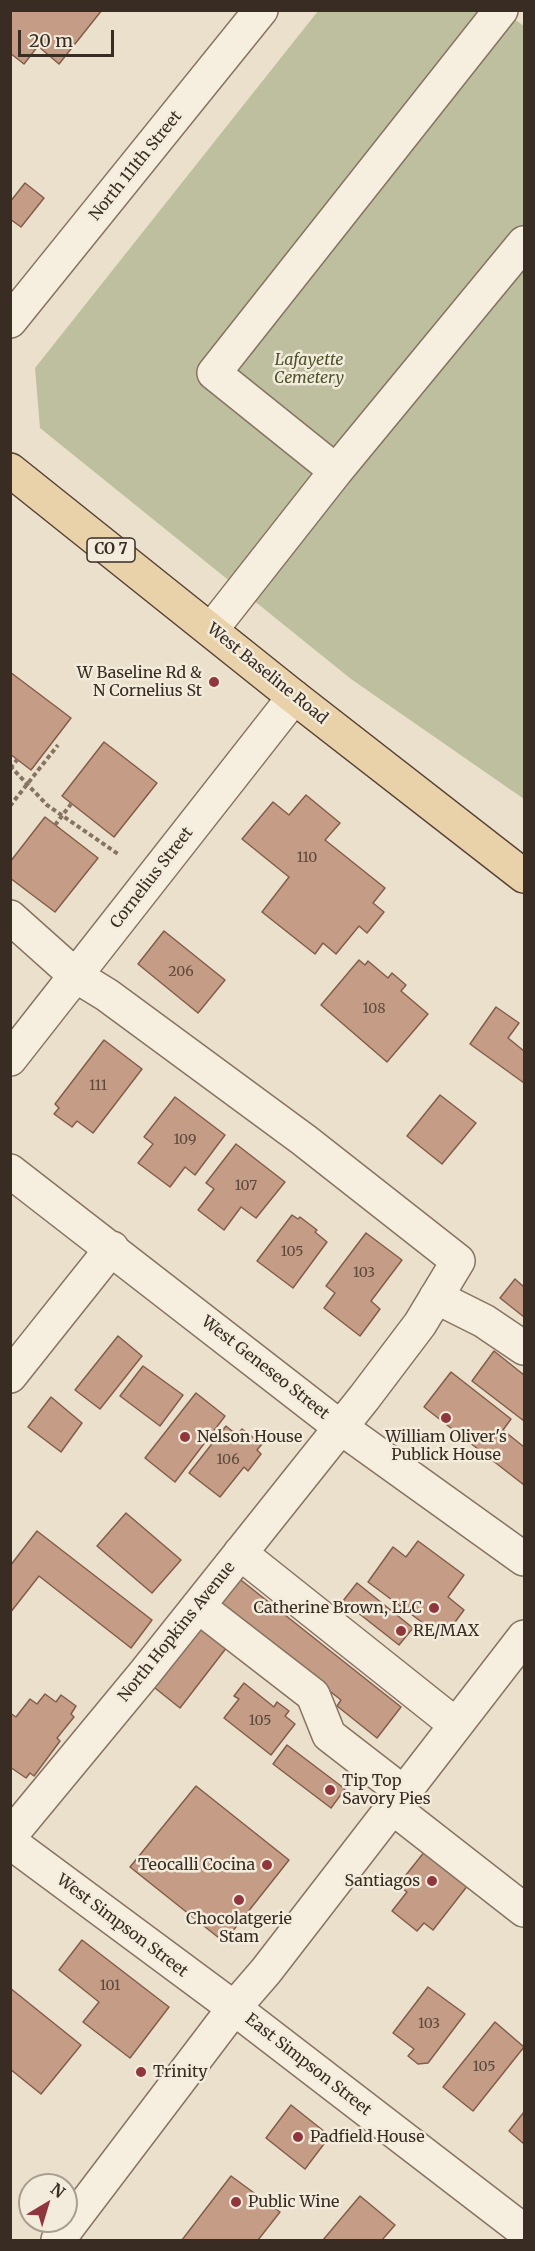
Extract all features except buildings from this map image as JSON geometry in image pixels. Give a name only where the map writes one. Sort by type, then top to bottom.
[{"type":"main road","name":"West Baseline Road","points":[[10,470],[294,697],[525,876]]},
{"type":"street","name":"North 111th Street","points":[[10,321],[261,10]]},
{"type":"street","points":[[336,471],[214,373],[501,10]]},
{"type":"street","points":[[212,630],[336,471],[525,243]]},
{"type":"street","name":"Cornelius Street","points":[[10,1059],[294,697]]},
{"type":"street","points":[[10,917],[76,976]]},
{"type":"street","name":"North Hopkins Avenue","points":[[10,1836],[198,1606],[340,1427],[420,1324],[458,1261],[304,1140],[106,995],[76,976]]},
{"type":"street","name":"West Geneseo Street","points":[[10,1171],[340,1427],[525,1559]]},
{"type":"street","points":[[10,1376],[111,1248]]},
{"type":"street","points":[[436,1297],[484,1321],[525,1348]]},
{"type":"street","points":[[240,1553],[456,1725]]},
{"type":"street","points":[[198,1606],[313,1695],[329,1735],[398,1800],[525,1910]]},
{"type":"street","points":[[71,2236],[234,2008],[266,1971],[525,1636]]},
{"type":"street","name":"West Simpson Street","points":[[10,1842],[234,2008]]},
{"type":"street","name":"East Simpson Street","points":[[234,2008],[525,2231]]},
{"type":"path","points":[[10,806],[58,746]]},
{"type":"path","points":[[17,760],[11,767],[47,805],[118,854]]},
{"type":"path","points":[[55,825],[71,804]]},
{"type":"green space","name":"Lafayette Cemetery","points":[[318,11],[503,11],[524,26],[524,799],[351,679],[40,428],[35,368]]},
{"type":"place","name":"W Baseline Rd & N Cornelius St","points":[[214,682]]},
{"type":"place","name":"William Oliver's Publick House","points":[[446,1418]]},
{"type":"place","name":"Nelson House","points":[[185,1437]]},
{"type":"place","name":"Catherine Brown, LLC","points":[[434,1608]]},
{"type":"place","name":"RE/MAX","points":[[401,1631]]},
{"type":"place","name":"Tip Top Savory Pies","points":[[330,1790]]},
{"type":"place","name":"Teocalli Cocina","points":[[267,1865]]},
{"type":"place","name":"Santiagos","points":[[432,1881]]},
{"type":"place","name":"Chocolatgerie Stam","points":[[239,1900]]},
{"type":"place","name":"Trinity","points":[[141,2072]]},
{"type":"place","name":"Padfield House","points":[[298,2137]]},
{"type":"place","name":"Public Wine","points":[[236,2202]]}]
